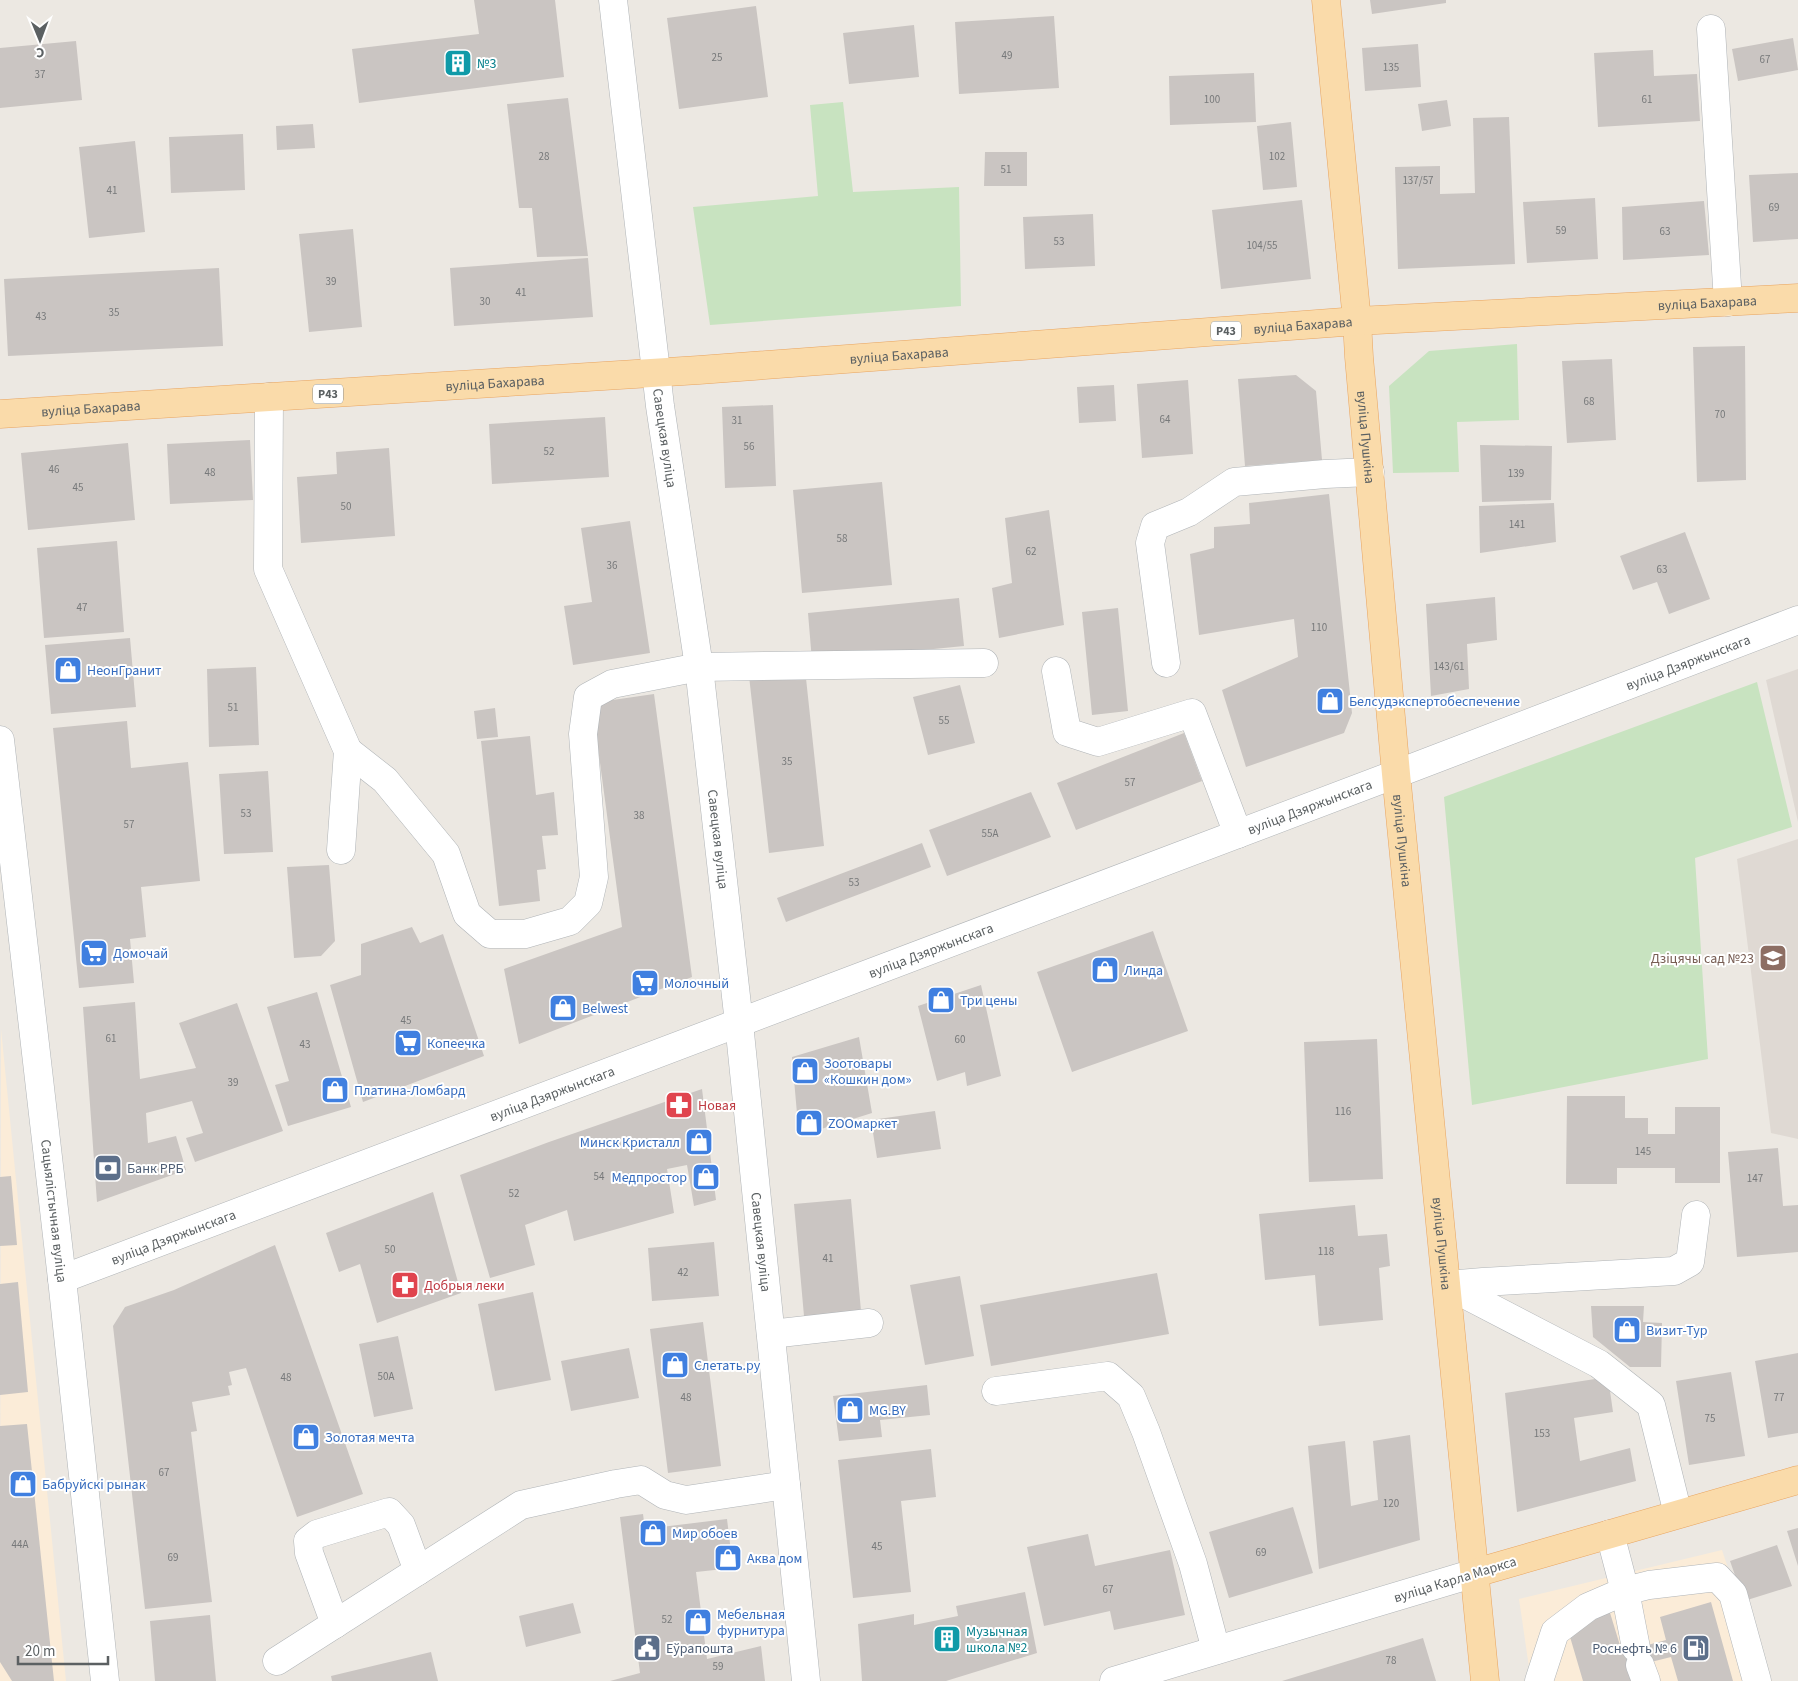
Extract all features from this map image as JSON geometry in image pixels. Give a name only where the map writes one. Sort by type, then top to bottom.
[{"type":"main road","name":"вуліца Пушкіна","points":[[1326,0],[1357,321],[1396,774],[1485,1681]]},
{"type":"main road","name":"вуліца Бахарава","points":[[0,414],[656,373],[1357,321],[1798,298]]},
{"type":"main road","name":"вуліца Карла Маркса","points":[[1475,1573],[1798,1480]]},
{"type":"street","name":"Савецкая вуліца","points":[[613,0],[656,373],[699,667],[739,1023],[806,1681]]},
{"type":"street","points":[[1711,29],[1728,302]]},
{"type":"street","points":[[269,397],[268,569],[348,751],[341,850]]},
{"type":"street","points":[[1166,663],[1150,542],[1155,526],[1189,512],[1234,482],[1370,472]]},
{"type":"street","name":"вуліца Дзяржынскага","points":[[62,1280],[1798,620]]},
{"type":"street","points":[[348,751],[386,780],[446,854],[467,914],[490,934],[525,934],[570,921],[588,904],[594,877],[583,734],[588,697],[612,684],[699,667],[984,663]]},
{"type":"street","points":[[1056,671],[1067,732],[1098,742],[1192,713],[1238,834]]},
{"type":"street","name":"Сацыялістычная вуліца","points":[[0,740],[62,1280],[105,1681]]},
{"type":"street","points":[[1447,1286],[1483,1282],[1674,1271],[1690,1262],[1696,1215]]},
{"type":"street","points":[[1447,1286],[1599,1364],[1652,1405],[1678,1514]]},
{"type":"street","points":[[771,1334],[869,1323]]},
{"type":"street","points":[[996,1391],[1108,1376],[1131,1396],[1193,1564],[1216,1650]]},
{"type":"street","points":[[277,1661],[521,1505],[641,1480],[664,1495],[686,1500],[786,1485]]},
{"type":"street","points":[[335,1624],[309,1553],[308,1541],[317,1534],[389,1512],[402,1524],[418,1571]]},
{"type":"street","points":[[1610,1534],[1625,1591],[1640,1665]]},
{"type":"street","name":"вуліца Карла Маркса","points":[[1114,1681],[1475,1573]]},
{"type":"street","points":[[1539,1681],[1555,1632],[1588,1608],[1625,1591],[1649,1585],[1717,1577],[1733,1594],[1757,1681]]},
{"type":"shaded area","points":[[1798,669],[1798,822],[1766,680]]},
{"type":"shaded area","name":"Дзіцячы сад №23","points":[[1798,839],[1798,1139],[1771,1133],[1737,859]]},
{"type":"shaded area","name":"Бабруйскі рынак","points":[[1,1029],[66,1681],[0,1681]]},
{"type":"shaded area","points":[[1722,1550],[1762,1670],[1772,1681],[1531,1681],[1519,1599]]},
{"type":"green space","points":[[843,102],[853,192],[959,187],[961,306],[710,325],[693,207],[818,196],[810,105]]},
{"type":"green space","points":[[1517,344],[1519,420],[1457,422],[1459,472],[1393,473],[1389,386],[1429,351]]},
{"type":"green space","points":[[1757,682],[1792,827],[1695,858],[1708,1059],[1472,1105],[1444,797]]},
{"type":"building","name":"№3","points":[[474,0],[555,0],[564,77],[359,103],[352,49],[479,34]]},
{"type":"building","points":[[1370,0],[1446,0],[1446,3],[1372,14]]},
{"type":"building","points":[[756,6],[768,97],[679,109],[667,18]]},
{"type":"building","points":[[1054,16],[1059,88],[959,94],[955,22]]},
{"type":"building","points":[[914,25],[919,77],[849,84],[843,33]]},
{"type":"building","points":[[1793,38],[1798,70],[1738,81],[1732,49]]},
{"type":"building","points":[[76,41],[82,100],[0,108],[0,48]]},
{"type":"building","points":[[1418,44],[1421,87],[1365,91],[1362,48]]},
{"type":"building","points":[[1653,50],[1654,76],[1697,74],[1700,121],[1598,127],[1594,53]]},
{"type":"building","points":[[1254,73],[1256,122],[1170,125],[1169,76]]},
{"type":"building","points":[[568,98],[588,256],[537,257],[532,208],[519,208],[507,104]]},
{"type":"building","points":[[1447,100],[1451,126],[1422,131],[1418,104]]},
{"type":"building","points":[[1509,117],[1515,264],[1398,269],[1395,167],[1440,166],[1440,194],[1475,193],[1473,118]]},
{"type":"building","points":[[1291,122],[1297,187],[1263,190],[1257,126]]},
{"type":"building","points":[[313,124],[315,148],[277,150],[276,126]]},
{"type":"building","points":[[243,134],[245,190],[171,193],[169,137]]},
{"type":"building","points":[[135,141],[145,232],[89,238],[79,147]]},
{"type":"building","points":[[985,152],[1027,152],[1027,186],[984,186]]},
{"type":"building","points":[[1798,173],[1798,239],[1753,242],[1749,175]]},
{"type":"building","points":[[1595,198],[1598,259],[1527,263],[1523,202]]},
{"type":"building","points":[[1302,200],[1311,279],[1221,289],[1212,210]]},
{"type":"building","points":[[1704,201],[1709,255],[1623,260],[1622,207]]},
{"type":"building","points":[[1093,214],[1095,266],[1025,269],[1023,217]]},
{"type":"building","points":[[353,229],[362,327],[309,332],[299,234]]},
{"type":"building","points":[[588,258],[593,317],[454,326],[450,268]]},
{"type":"building","points":[[219,268],[223,346],[8,356],[4,279]]},
{"type":"building","points":[[1745,346],[1746,480],[1697,482],[1693,347]]},
{"type":"building","points":[[1612,359],[1616,440],[1567,443],[1562,361]]},
{"type":"building","points":[[1296,375],[1316,391],[1322,460],[1245,466],[1238,379]]},
{"type":"building","points":[[1188,380],[1193,454],[1142,458],[1137,384]]},
{"type":"building","points":[[1114,385],[1116,421],[1079,423],[1077,387]]},
{"type":"building","points":[[773,405],[776,486],[725,488],[722,407]]},
{"type":"building","points":[[605,417],[609,477],[492,484],[489,424]]},
{"type":"building","points":[[250,440],[253,500],[170,504],[167,444]]},
{"type":"building","points":[[128,443],[135,520],[28,530],[21,453]]},
{"type":"building","points":[[1480,445],[1552,446],[1551,500],[1482,502]]},
{"type":"building","points":[[389,448],[395,536],[301,543],[297,477],[337,474],[336,452]]},
{"type":"building","points":[[882,482],[892,585],[802,593],[793,490]]},
{"type":"building","points":[[1329,494],[1352,713],[1344,733],[1246,767],[1222,690],[1298,657],[1294,619],[1199,635],[1190,554],[1214,548],[1214,527],[1250,524],[1249,503]]},
{"type":"building","points":[[1554,503],[1556,542],[1480,553],[1479,506]]},
{"type":"building","points":[[1049,510],[1064,625],[999,638],[992,588],[1012,583],[1005,518]]},
{"type":"building","points":[[630,521],[650,653],[573,665],[564,606],[592,602],[581,528]]},
{"type":"building","points":[[1685,532],[1710,599],[1669,614],[1657,582],[1633,590],[1620,556]]},
{"type":"building","points":[[117,541],[124,632],[44,638],[37,548]]},
{"type":"building","points":[[1495,597],[1497,640],[1467,644],[1469,689],[1431,696],[1426,604]]},
{"type":"building","points":[[959,598],[964,646],[812,661],[808,613]]},
{"type":"building","points":[[1118,608],[1128,711],[1092,715],[1082,612]]},
{"type":"building","points":[[130,638],[136,707],[51,714],[45,645]]},
{"type":"building","points":[[256,667],[259,745],[209,747],[207,669]]},
{"type":"building","points":[[805,669],[824,846],[769,853],[749,676]]},
{"type":"building","points":[[960,685],[975,743],[928,755],[913,697]]},
{"type":"building","points":[[654,694],[692,977],[519,1044],[504,969],[622,927],[592,703]]},
{"type":"building","points":[[495,708],[498,737],[477,739],[474,711]]},
{"type":"building","points":[[127,721],[131,768],[188,762],[200,881],[141,887],[146,937],[130,939],[134,983],[79,988],[53,728]]},
{"type":"building","points":[[1184,733],[1202,781],[1076,830],[1057,783]]},
{"type":"building","points":[[530,736],[536,795],[554,792],[558,835],[542,836],[546,869],[537,870],[540,901],[499,906],[481,741]]},
{"type":"building","points":[[268,771],[273,852],[224,854],[219,774]]},
{"type":"building","points":[[1031,792],[1051,837],[947,876],[929,830]]},
{"type":"building","points":[[922,843],[931,867],[786,922],[777,898]]},
{"type":"building","points":[[329,865],[335,941],[321,956],[294,958],[287,867]]},
{"type":"building","points":[[412,927],[420,943],[443,934],[484,1056],[363,1102],[330,985],[361,975],[361,944]]},
{"type":"building","points":[[1153,931],[1188,1031],[1072,1072],[1037,972]]},
{"type":"building","points":[[981,985],[1001,1076],[967,1086],[965,1072],[937,1081],[918,1006]]},
{"type":"building","points":[[317,992],[351,1107],[288,1126],[275,1085],[289,1081],[267,1007]]},
{"type":"building","points":[[135,1002],[140,1079],[196,1068],[179,1023],[237,1003],[283,1131],[195,1162],[186,1138],[203,1133],[192,1101],[146,1113],[148,1143],[176,1136],[186,1170],[97,1202],[83,1007]]},
{"type":"building","points":[[859,1037],[872,1113],[799,1136],[792,1057]]},
{"type":"building","points":[[1377,1039],[1383,1179],[1309,1182],[1304,1042]]},
{"type":"building","points":[[702,1089],[716,1200],[694,1206],[687,1165],[667,1169],[674,1213],[574,1241],[567,1210],[525,1225],[535,1265],[490,1278],[460,1175]]},
{"type":"building","points":[[1567,1096],[1625,1096],[1625,1118],[1648,1118],[1648,1134],[1675,1134],[1675,1107],[1720,1107],[1720,1183],[1675,1183],[1675,1168],[1617,1168],[1617,1184],[1566,1184]]},
{"type":"building","points":[[935,1111],[941,1149],[877,1158],[871,1120]]},
{"type":"building","points":[[1778,1148],[1783,1206],[1798,1205],[1798,1252],[1737,1257],[1728,1152]]},
{"type":"building","points":[[11,1176],[17,1245],[0,1246],[0,1177]]},
{"type":"building","points":[[433,1192],[461,1293],[377,1323],[360,1264],[339,1272],[326,1233]]},
{"type":"building","points":[[851,1199],[861,1311],[804,1316],[794,1204]]},
{"type":"building","points":[[1355,1205],[1358,1236],[1387,1234],[1390,1266],[1379,1268],[1383,1320],[1319,1326],[1315,1275],[1265,1280],[1259,1214]]},
{"type":"building","points":[[714,1242],[719,1296],[652,1301],[648,1248]]},
{"type":"building","points":[[275,1245],[363,1494],[297,1517],[246,1368],[229,1372],[232,1385],[228,1386],[230,1395],[192,1402],[197,1431],[191,1432],[212,1602],[145,1609],[113,1326],[125,1307],[174,1290]]},
{"type":"building","points":[[1157,1273],[1169,1334],[991,1366],[980,1305]]},
{"type":"building","points":[[960,1276],[974,1356],[925,1365],[910,1285]]},
{"type":"building","points":[[18,1282],[28,1392],[0,1395],[0,1284]]},
{"type":"building","points":[[533,1292],[551,1380],[495,1391],[478,1304]]},
{"type":"building","name":"Визит-Тур","points":[[1591,1306],[1644,1306],[1643,1322],[1662,1323],[1661,1367],[1630,1367],[1593,1337]]},
{"type":"building","points":[[703,1322],[721,1466],[668,1473],[650,1329]]},
{"type":"building","points":[[398,1336],[413,1409],[374,1417],[359,1344]]},
{"type":"building","points":[[629,1348],[639,1398],[571,1411],[561,1361]]},
{"type":"building","points":[[1798,1353],[1798,1433],[1768,1438],[1755,1361]]},
{"type":"building","points":[[1731,1372],[1745,1456],[1689,1465],[1676,1381]]},
{"type":"building","points":[[1608,1377],[1613,1412],[1574,1418],[1580,1461],[1630,1448],[1636,1481],[1517,1512],[1505,1393]]},
{"type":"building","points":[[927,1385],[930,1415],[880,1420],[882,1437],[839,1441],[833,1396]]},
{"type":"building","points":[[27,1424],[54,1681],[12,1681],[0,1662],[0,1426]]},
{"type":"building","points":[[1410,1435],[1420,1540],[1319,1569],[1308,1446],[1345,1441],[1351,1506],[1378,1500],[1373,1441]]},
{"type":"building","points":[[931,1449],[936,1497],[901,1501],[911,1592],[853,1598],[838,1460]]},
{"type":"building","points":[[1293,1507],[1313,1573],[1229,1598],[1209,1532]]},
{"type":"building","points":[[643,1514],[645,1529],[727,1519],[733,1568],[696,1572],[707,1659],[761,1646],[765,1681],[610,1681],[640,1673],[620,1517]]},
{"type":"building","points":[[1798,1528],[1798,1566],[1787,1531]]},
{"type":"building","points":[[1088,1534],[1095,1566],[1170,1550],[1185,1615],[1114,1630],[1110,1611],[1044,1626],[1027,1547]]},
{"type":"building","points":[[1777,1545],[1792,1586],[1744,1601],[1730,1561]]},
{"type":"building","name":"Музычная школа №2","points":[[1025,1592],[1037,1653],[946,1681],[862,1681],[858,1624],[914,1614],[914,1625],[958,1616],[956,1606]]},
{"type":"building","points":[[1711,1602],[1733,1681],[1678,1681],[1671,1657],[1627,1668],[1631,1681],[1583,1681],[1568,1630],[1607,1603],[1622,1652],[1666,1640],[1660,1617]]},
{"type":"building","points":[[573,1603],[581,1633],[526,1647],[519,1616]]},
{"type":"building","points":[[210,1615],[216,1681],[155,1681],[150,1621]]},
{"type":"building","points":[[1423,1638],[1436,1681],[1282,1681]]},
{"type":"building","points":[[431,1652],[438,1681],[332,1681],[331,1676]]},
{"type":"place","name":"№3","points":[[458,63]]},
{"type":"place","name":"НеонГранит","points":[[68,670]]},
{"type":"place","name":"Белсудэкспертобеспечение","points":[[1330,701]]},
{"type":"place","name":"Домочай","points":[[94,953]]},
{"type":"place","name":"Дзіцячы сад №23","points":[[1773,958]]},
{"type":"place","name":"Линда","points":[[1105,970]]},
{"type":"place","name":"Молочный","points":[[645,983]]},
{"type":"place","name":"Три цены","points":[[941,1000]]},
{"type":"place","name":"Belwest","points":[[563,1008]]},
{"type":"place","name":"Копеечка","points":[[408,1043]]},
{"type":"place","name":"Зоотовары «Кошкин дом»","points":[[805,1071]]},
{"type":"place","name":"Платина-Ломбард","points":[[335,1090]]},
{"type":"place","name":"Новая","points":[[679,1105]]},
{"type":"place","name":"ZOOмаркет","points":[[809,1123]]},
{"type":"place","name":"Минск Кристалл","points":[[699,1142]]},
{"type":"place","name":"Банк РРБ","points":[[108,1168]]},
{"type":"place","name":"Медпростор","points":[[706,1177]]},
{"type":"place","name":"Добрыя леки","points":[[405,1285]]},
{"type":"place","name":"Визит-Тур","points":[[1627,1330]]},
{"type":"place","name":"Слетать.ру","points":[[675,1365]]},
{"type":"place","name":"MG.BY","points":[[850,1410]]},
{"type":"place","name":"Золотая мечта","points":[[306,1437]]},
{"type":"place","name":"Бабруйскі рынак","points":[[23,1484]]},
{"type":"place","name":"Мир обоев","points":[[653,1533]]},
{"type":"place","name":"Аква дом","points":[[728,1558]]},
{"type":"place","name":"Мебельная фурнитура","points":[[698,1622]]},
{"type":"place","name":"Музычная школа №2","points":[[947,1639]]},
{"type":"place","name":"Еўрапошта","points":[[647,1648]]},
{"type":"place","name":"Роснефть № 6","points":[[1696,1648]]}]
